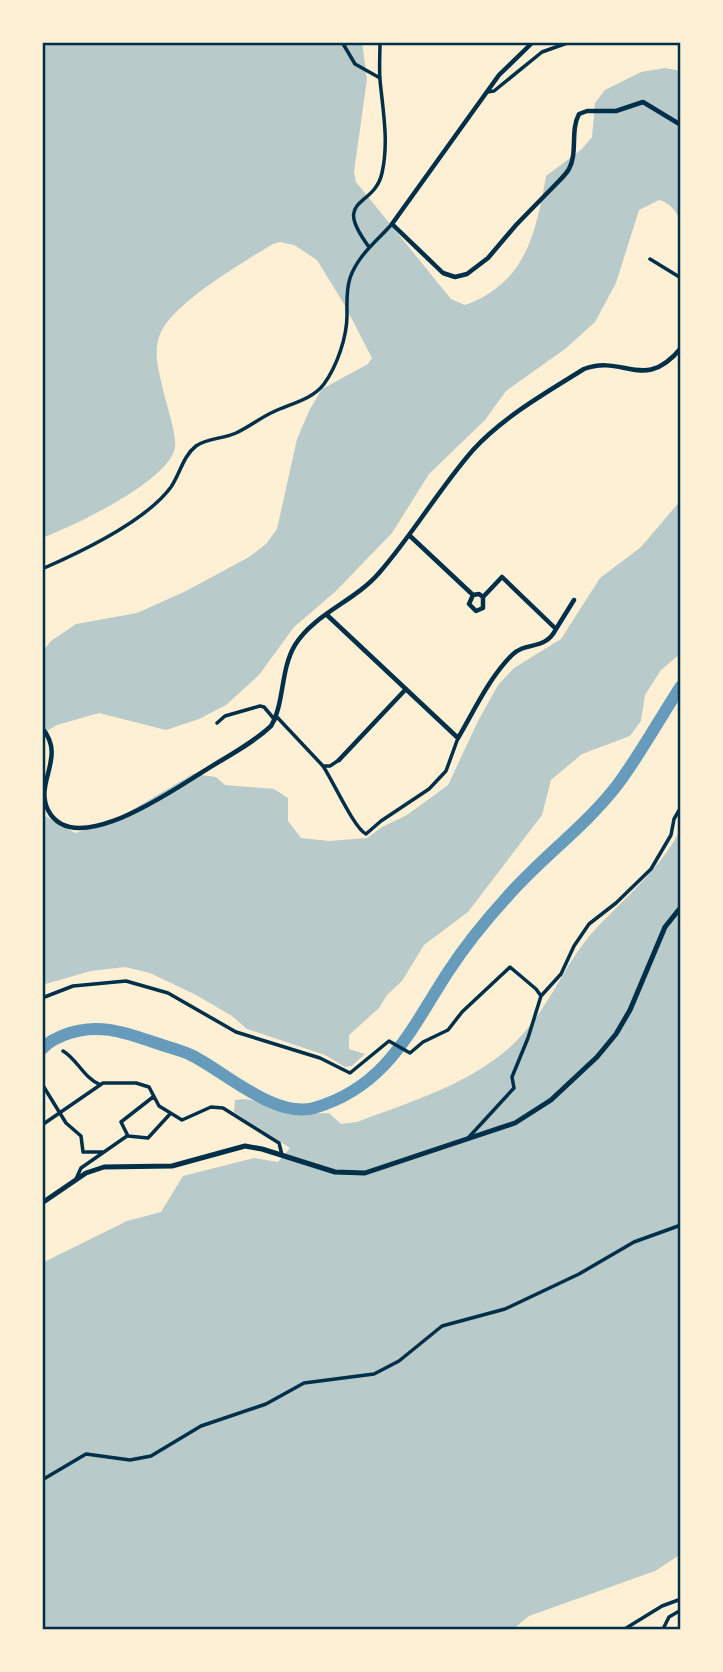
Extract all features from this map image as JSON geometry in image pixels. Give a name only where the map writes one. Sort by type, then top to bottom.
[{"type":"main road","points":[[42,1203],[76,1179],[104,1167],[172,1166],[246,1146],[335,1172],[354,1174],[381,1169],[515,1123],[560,1092],[597,1057],[623,1023],[665,927],[681,907]]},
{"type":"street","points":[[342,42],[355,64],[380,78]]},
{"type":"street","points":[[369,247],[356,228],[354,215],[357,205],[382,177],[386,138],[380,78],[380,42]]},
{"type":"street","points":[[42,569],[103,539],[148,510],[171,487],[187,456],[195,447],[203,442],[235,434],[321,387],[336,362],[345,332],[346,295],[351,275],[369,247],[392,224],[499,75],[533,42]]},
{"type":"street","points":[[487,92],[494,91],[542,52],[570,42]]},
{"type":"street","points":[[392,224],[443,273],[455,276],[467,274],[488,258],[568,170],[572,161],[573,128],[579,114],[587,111],[616,111],[643,102],[681,125]]},
{"type":"street","points":[[650,259],[681,278]]},
{"type":"street","points":[[42,728],[50,740],[52,750],[45,790],[47,808],[60,822],[73,828],[83,828],[122,818],[155,801],[265,732],[275,718],[290,653],[303,634],[369,584],[409,536],[472,451],[490,433],[584,369],[599,365],[639,371],[653,370],[671,361],[681,348]]},
{"type":"street","points":[[409,536],[473,595]]},
{"type":"street","points":[[482,597],[502,577],[556,629]]},
{"type":"street","points":[[479,594],[482,597],[484,608],[476,611],[469,604],[473,595],[479,594]]},
{"type":"street","points":[[217,723],[225,716],[264,707],[323,766],[346,803],[350,815],[361,832],[366,834],[429,789],[446,771],[458,738],[489,686],[511,656],[546,642],[574,600]]},
{"type":"street","points":[[327,615],[458,738]]},
{"type":"street","points":[[323,766],[330,766],[339,760],[406,689]]},
{"type":"street","points":[[468,1139],[514,1088],[512,1077],[541,996],[561,974],[574,946],[589,925],[651,869],[671,835],[674,819],[681,807]]},
{"type":"street","points":[[42,998],[74,986],[126,981],[168,993],[236,1032],[320,1058],[350,1073],[391,1041],[410,1053],[423,1042],[448,1030],[462,1012],[510,967],[537,989],[541,996]]},
{"type":"street","points":[[63,1051],[78,1063],[91,1080],[100,1084]]},
{"type":"street","points":[[42,1125],[100,1084],[109,1082],[143,1085],[151,1089],[159,1106],[184,1120],[211,1107],[223,1108],[279,1143],[282,1155]]},
{"type":"street","points":[[42,1084],[66,1123],[81,1136],[83,1152],[103,1152]]},
{"type":"street","points":[[127,1135],[121,1122],[153,1097]]},
{"type":"street","points":[[76,1179],[81,1168],[127,1135],[148,1138],[171,1113]]},
{"type":"street","points":[[42,1480],[86,1454],[130,1460],[150,1456],[201,1426],[266,1404],[304,1383],[374,1374],[400,1361],[442,1326],[505,1309],[570,1279],[634,1242],[681,1225]]},
{"type":"street","points":[[624,1630],[662,1606],[681,1599]]},
{"type":"street","points":[[665,1630],[669,1617],[681,1610]]},
{"type":"shaded area","points":[[42,42],[362,42],[367,79],[354,172],[356,182],[451,299],[465,305],[502,284],[515,270],[532,236],[546,176],[582,149],[592,137],[595,103],[605,90],[641,72],[665,68],[681,71],[681,221],[672,208],[659,200],[639,210],[616,283],[595,322],[565,349],[506,391],[485,420],[429,474],[392,533],[335,592],[294,627],[259,675],[226,705],[199,719],[166,730],[99,713],[57,725],[42,734],[42,652],[51,641],[76,624],[137,613],[186,591],[249,557],[266,544],[277,529],[297,439],[310,409],[322,389],[368,364],[372,358],[317,260],[294,245],[280,242],[273,244],[195,296],[180,308],[161,332],[157,361],[175,442],[169,460],[157,474],[118,501],[42,538]]},
{"type":"shaded area","points":[[681,500],[681,653],[661,670],[645,695],[641,721],[630,736],[582,754],[551,780],[542,815],[468,912],[424,945],[402,981],[387,995],[379,1008],[349,1035],[349,1049],[365,1054],[352,1066],[345,1067],[325,1055],[247,1029],[232,1016],[196,995],[150,973],[125,967],[91,971],[42,985],[42,814],[75,833],[115,820],[193,774],[216,777],[225,785],[274,789],[288,798],[288,821],[301,838],[329,841],[367,838],[407,815],[448,785],[498,685],[514,668],[561,639],[600,578],[641,547]]},
{"type":"shaded area","points":[[681,828],[681,1554],[655,1571],[529,1616],[512,1630],[42,1630],[42,1263],[127,1221],[161,1212],[183,1176],[254,1158],[278,1162],[290,1148],[234,1112],[235,1100],[257,1101],[299,1113],[329,1113],[341,1124],[357,1122],[449,1086],[492,1061],[528,1028],[582,945],[663,857]]},
{"type":"waterway","points":[[42,1049],[55,1039],[87,1029],[133,1035],[191,1055],[250,1092],[283,1107],[299,1110],[314,1108],[361,1086],[379,1071],[409,1035],[455,962],[484,924],[520,883],[606,799],[635,760],[681,686]]}]
